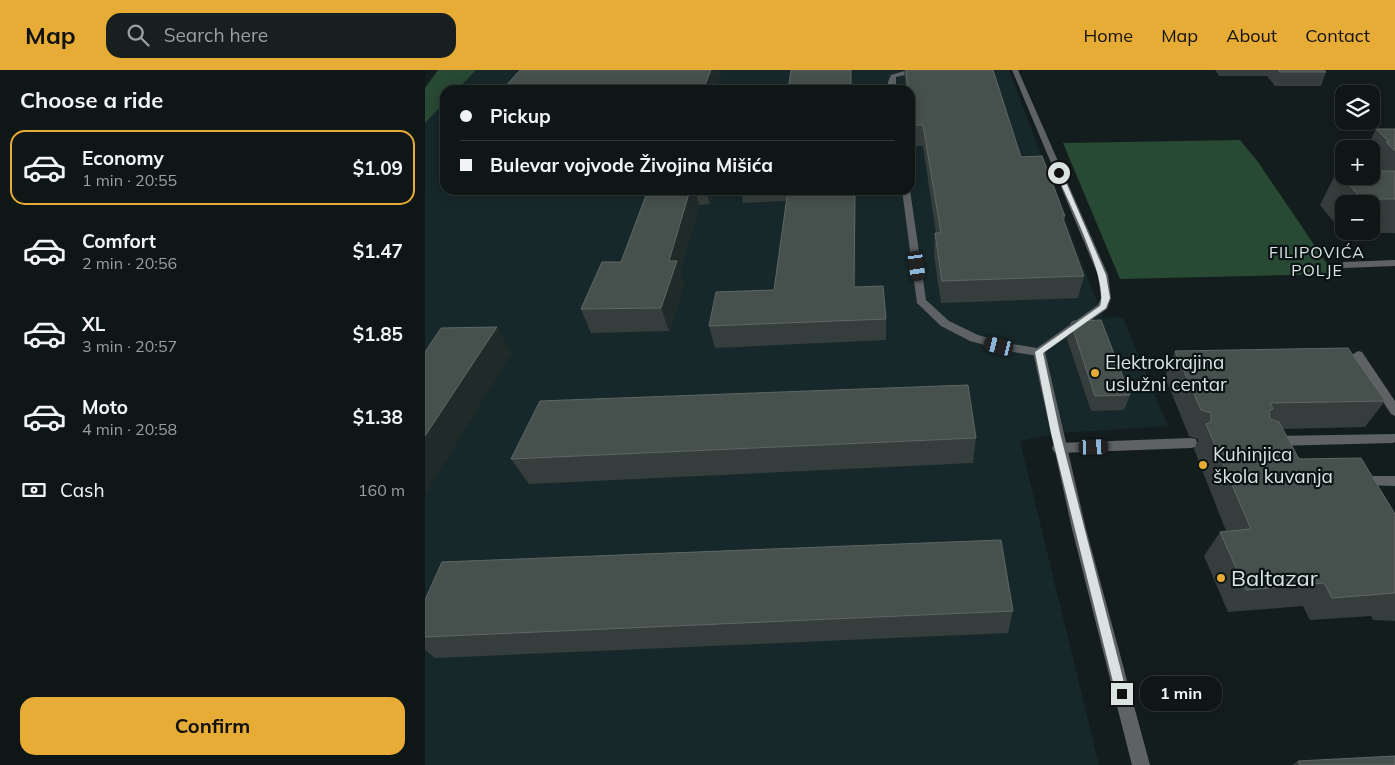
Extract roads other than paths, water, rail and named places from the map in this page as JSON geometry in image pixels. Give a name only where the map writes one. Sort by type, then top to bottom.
[{"type":"street","points":[[891,85],[893,76],[925,70]]},
{"type":"street","points":[[908,195],[921,301],[925,307],[950,327],[986,343],[1013,350],[1039,352],[1103,307],[1106,298],[1103,275],[1015,70]]},
{"type":"street","points":[[1344,265],[1395,263]]},
{"type":"street","points":[[1039,352],[1059,448],[1141,765]]},
{"type":"street","points":[[1358,355],[1395,410]]},
{"type":"street","points":[[1261,441],[1393,438]]},
{"type":"street","points":[[1059,448],[1191,443]]},
{"type":"street","points":[[1367,481],[1395,481]]},
{"type":"place","name":"Elektrokrajina uslužni centar","points":[[1095,373]]},
{"type":"place","name":"Kuhinjica škola kuvanja","points":[[1203,465]]},
{"type":"place","name":"Baltazar","points":[[1221,578]]},
{"type":"district","name":"FILIPOVIĆA POLJE","points":[[1317,261]]}]
